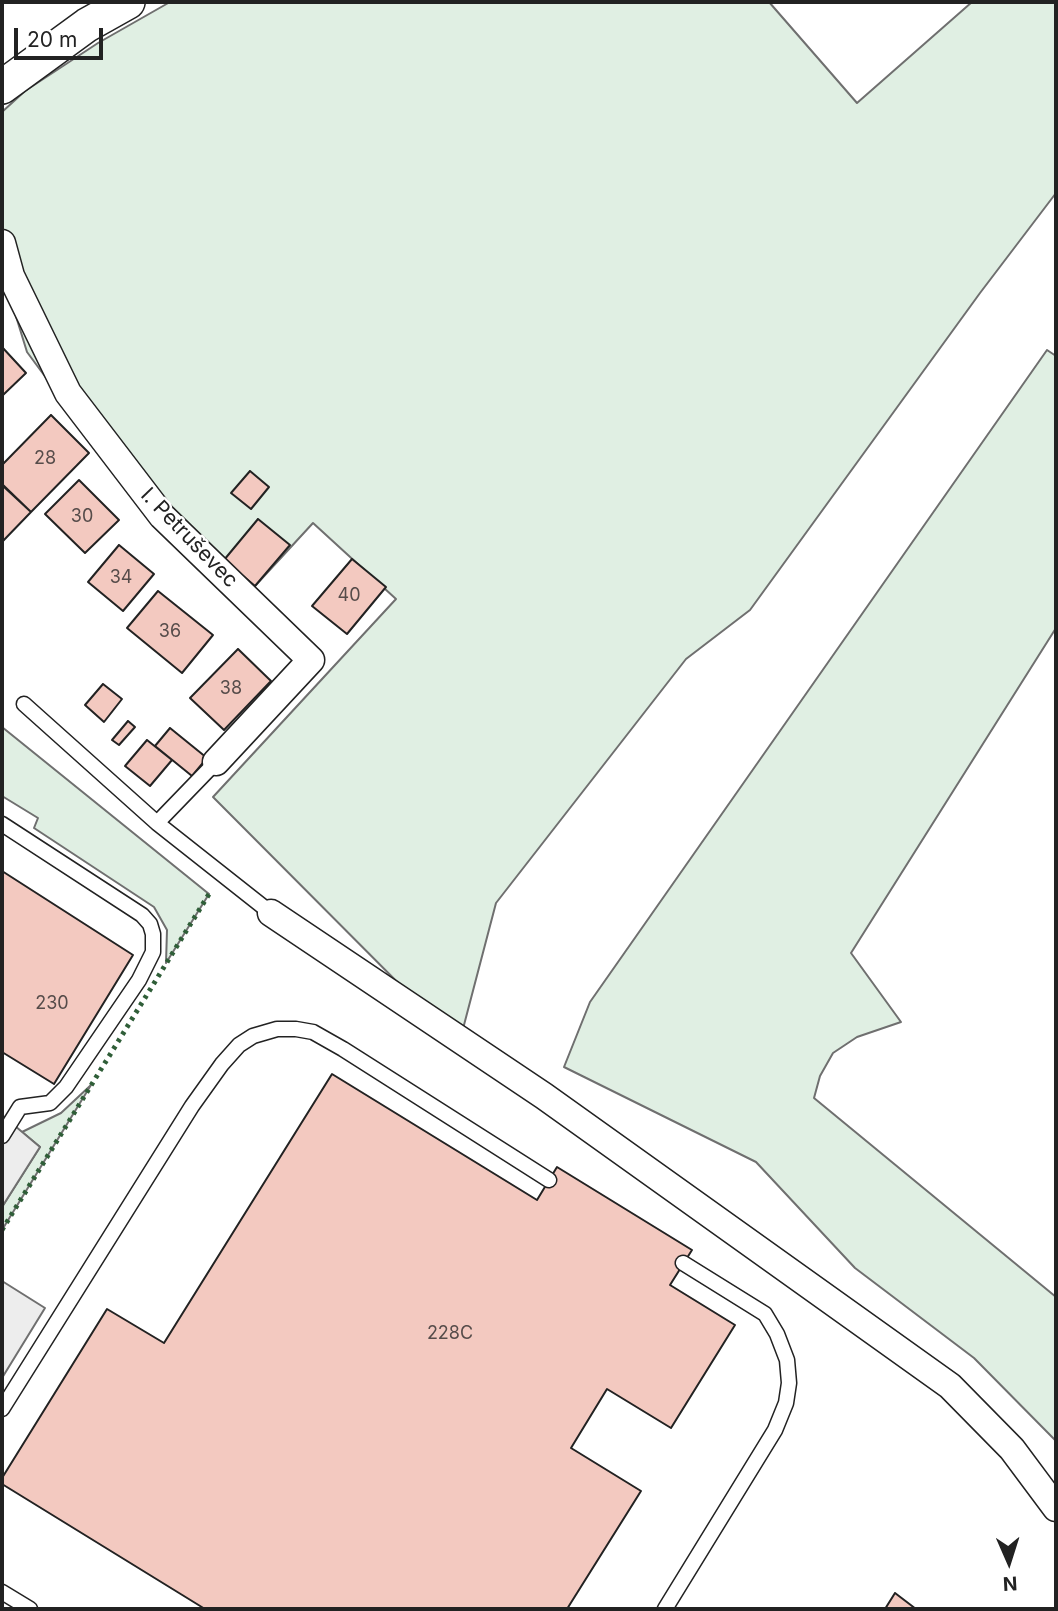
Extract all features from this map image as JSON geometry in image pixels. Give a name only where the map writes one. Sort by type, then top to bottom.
[{"type":"street","points":[[2,86],[87,25],[128,2]]},
{"type":"street","name":"I. Petruševec","points":[[2,243],[10,276],[68,393],[162,516],[311,660],[216,762]]},
{"type":"street","points":[[271,913],[544,1096],[950,1386],[1012,1449],[1056,1508]]},
{"type":"lane","points":[[24,704],[157,823],[271,913]]},
{"type":"lane","points":[[157,823],[216,762]]},
{"type":"lane","points":[[2,824],[142,915],[150,924],[153,934],[153,952],[139,980],[66,1087],[50,1102],[20,1107],[2,1136]]},
{"type":"lane","points":[[2,1409],[191,1105],[239,1045],[253,1036],[277,1029],[313,1032],[549,1180]]},
{"type":"lane","points":[[665,1609],[775,1430],[786,1403],[789,1383],[783,1351],[765,1314],[683,1263]]},
{"type":"lane","points":[[2,1592],[30,1609]]},
{"type":"green space","points":[[170,2],[769,2],[857,103],[972,2],[1056,2],[1056,193],[980,293],[750,610],[686,659],[496,903],[459,1044],[213,797],[396,599],[313,523],[255,586],[151,520],[27,352],[2,271],[2,112],[25,91],[98,43]]},
{"type":"green space","points":[[1047,350],[1056,356],[1056,628],[851,953],[901,1022],[857,1037],[833,1053],[820,1076],[814,1098],[1056,1297],[1056,1441],[974,1358],[855,1268],[756,1162],[564,1067],[590,1002]]},
{"type":"green space","points":[[2,727],[209,894],[166,963],[167,930],[154,907],[34,828],[38,818],[2,796]]},
{"type":"green space","points":[[91,1085],[2,1230],[2,1207],[40,1147],[22,1132],[61,1113]]},
{"type":"shaded area","points":[[2,1115],[40,1147],[2,1207]]},
{"type":"shaded area","points":[[2,1281],[45,1308],[2,1378]]},
{"type":"building","points":[[2,347],[26,373],[2,396]]},
{"type":"building","points":[[51,415],[89,453],[31,512],[2,484],[2,465]]},
{"type":"building","points":[[250,471],[269,487],[251,509],[231,493]]},
{"type":"building","points":[[79,480],[119,520],[85,553],[45,514]]},
{"type":"building","points":[[2,487],[31,512],[2,542]]},
{"type":"building","points":[[258,519],[290,545],[255,586],[224,560]]},
{"type":"building","points":[[119,545],[154,574],[123,611],[88,582]]},
{"type":"building","points":[[352,559],[386,587],[347,634],[312,606]]},
{"type":"building","points":[[158,591],[213,635],[182,673],[127,628]]},
{"type":"building","points":[[238,649],[271,681],[224,730],[190,698]]},
{"type":"building","points":[[103,684],[122,699],[104,722],[85,705]]},
{"type":"building","points":[[128,721],[135,727],[119,745],[112,740]]},
{"type":"building","points":[[170,728],[207,758],[192,776],[155,746]]},
{"type":"building","points":[[147,740],[172,760],[150,786],[125,766]]},
{"type":"building","points":[[2,871],[133,955],[54,1084],[2,1052]]},
{"type":"building","points":[[332,1074],[537,1200],[557,1167],[692,1250],[670,1285],[735,1325],[671,1428],[607,1389],[571,1448],[641,1491],[567,1609],[205,1609],[2,1484],[2,1478],[107,1309],[164,1343]]},
{"type":"building","points":[[895,1593],[916,1609],[885,1609]]},
{"type":"hedge","points":[[2,1230],[209,894]]}]
